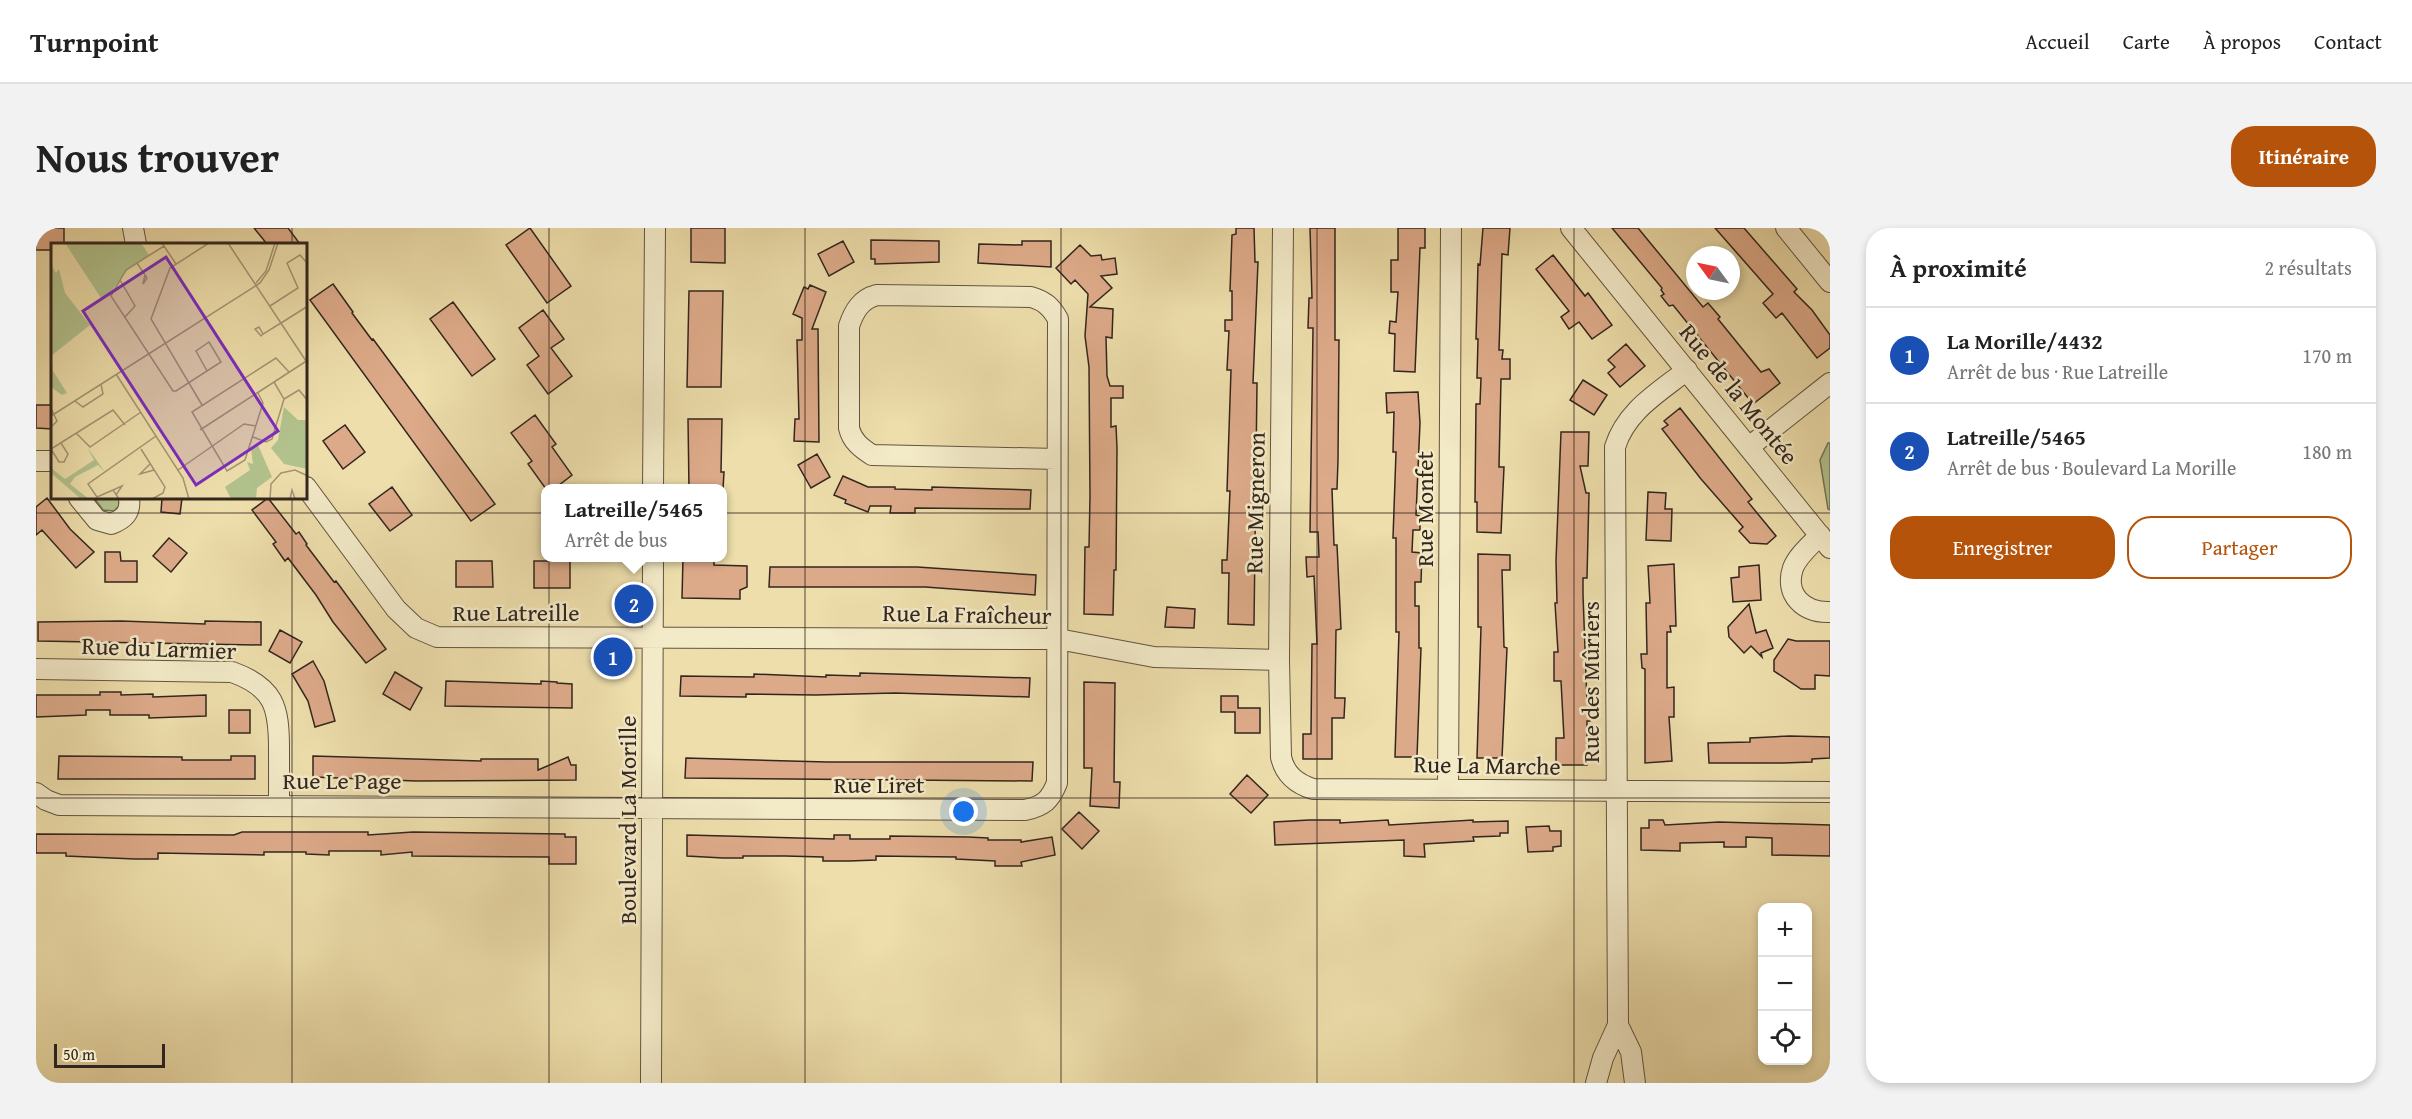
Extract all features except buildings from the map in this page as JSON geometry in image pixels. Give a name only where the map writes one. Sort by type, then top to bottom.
[{"type":"street","points":[[133,228],[136,243]]},
{"type":"street","points":[[653,484],[655,228]]},
{"type":"street","name":"Rue Migneron","points":[[1283,228],[1279,660],[1281,757],[1283,766],[1291,777]]},
{"type":"street","name":"Rue Monfet","points":[[1448,790],[1450,228]]},
{"type":"street","name":"Rue de la Montée","points":[[1571,228],[1825,542],[1803,552],[1793,567],[1791,584],[1798,601],[1809,609],[1817,612],[1830,612]]},
{"type":"street","points":[[1786,228],[1830,282]]},
{"type":"street","points":[[1057,459],[872,455],[861,448],[851,437],[849,428],[849,326],[853,313],[868,297],[877,295],[1031,297],[1043,300],[1052,308],[1058,319],[1058,639]]},
{"type":"street","name":"Rue des Mûriers","points":[[1596,1083],[1603,1058],[1618,1025],[1615,447],[1620,431],[1628,419],[1687,370]]},
{"type":"street","points":[[1749,447],[1830,383]]},
{"type":"street","name":"Rue Latreille","points":[[308,490],[396,609],[416,628],[437,637],[653,637]]},
{"type":"street","points":[[81,500],[97,520],[111,524],[123,519],[130,507],[129,500]]},
{"type":"street","name":"Boulevard La Morille","points":[[651,1083],[653,562]]},
{"type":"street","name":"Rue La Fraîcheur","points":[[653,637],[1058,639],[1154,657],[1279,660]]},
{"type":"street","name":"Rue Liret","points":[[651,809],[1026,810],[1041,806],[1051,797],[1057,783],[1058,639]]},
{"type":"street","name":"Rue du Larmier","points":[[36,669],[232,672],[248,677],[262,688],[274,703],[279,719],[279,805]]},
{"type":"street","name":"Rue La Marche","points":[[1291,777],[1303,786],[1313,789],[1830,792]]},
{"type":"street","name":"Rue Le Page","points":[[36,793],[59,805],[651,809]]},
{"type":"street","name":"Rue des Mûriers","points":[[1618,1025],[1631,1052],[1635,1083]]},
{"type":"green space","points":[[1830,443],[1830,510],[1820,460]]},
{"type":"green space","points":[[96,500],[119,500],[119,506],[114,511],[103,510]]},
{"type":"place","name":"Latreille/5465","points":[[634,604]]},
{"type":"place","name":"La Morille/4432","points":[[613,657]]}]
